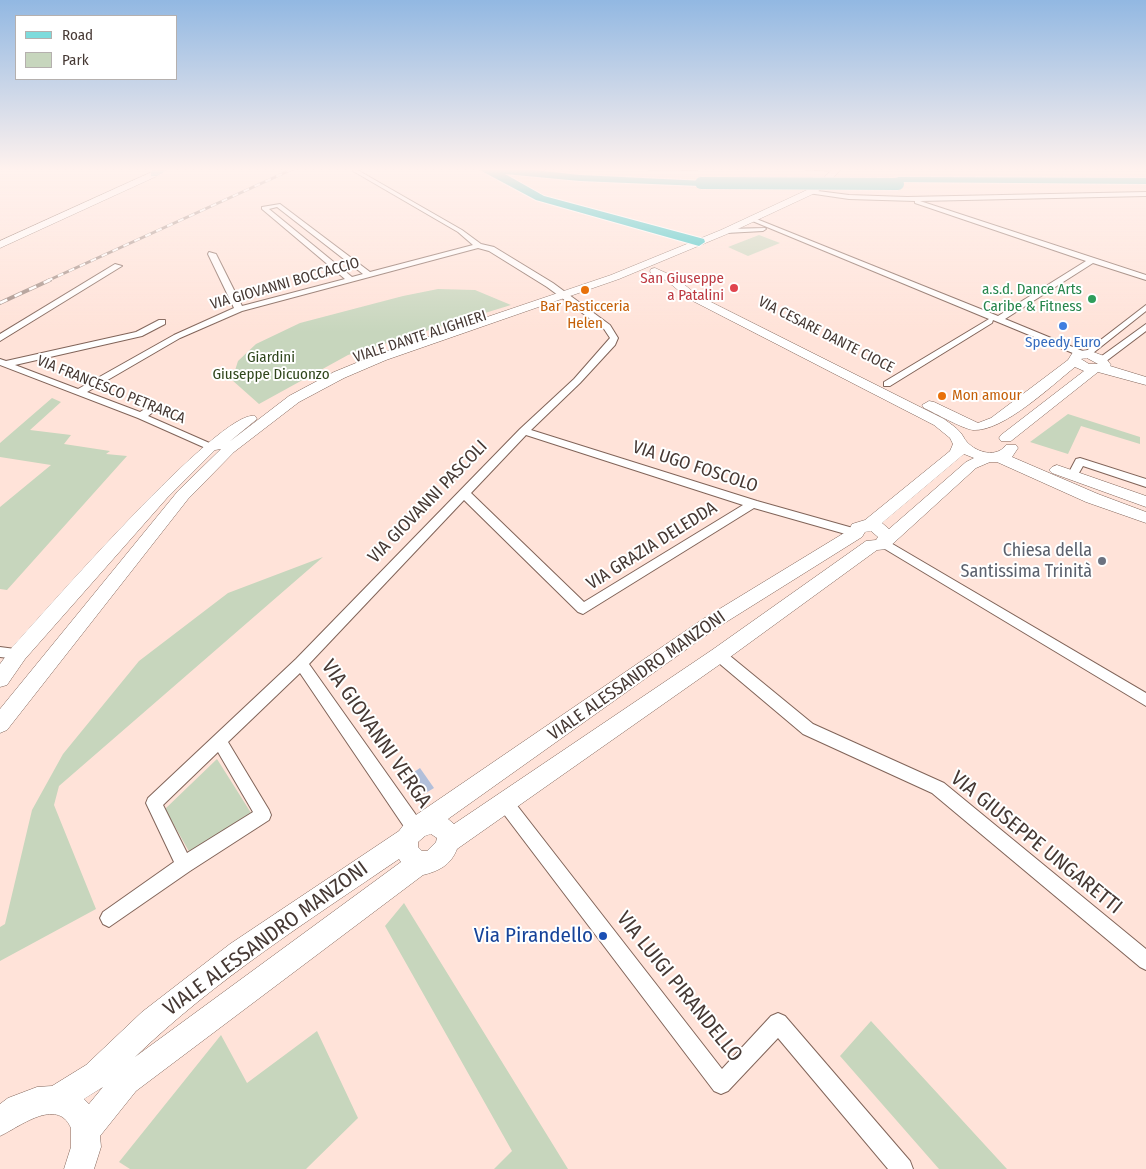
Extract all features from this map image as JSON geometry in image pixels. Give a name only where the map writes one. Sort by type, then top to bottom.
[{"type":"highway","points":[[629,223],[699,242]]},
{"type":"street","points":[[0,245],[48,223]]},
{"type":"street","points":[[281,223],[350,280]]},
{"type":"street","points":[[302,223],[369,275]]},
{"type":"street","points":[[446,223],[473,240],[478,246],[491,249],[550,285],[561,294]]},
{"type":"street","points":[[652,267],[671,253],[744,223]]},
{"type":"street","points":[[755,223],[989,321],[1080,356]]},
{"type":"street","points":[[767,223],[767,228]]},
{"type":"street","points":[[978,223],[1146,278]]},
{"type":"street","points":[[726,231],[767,228],[999,319],[1080,356],[1085,367],[1100,365],[1146,373]]},
{"type":"street","name":"VIA GIOVANNI BOCCACCIO","points":[[78,392],[139,360],[198,325],[239,309],[478,246]]},
{"type":"street","points":[[652,267],[664,270],[668,266],[666,260],[671,253]]},
{"type":"street","points":[[212,254],[239,309]]},
{"type":"street","points":[[999,319],[1092,260]]},
{"type":"street","points":[[0,338],[118,266]]},
{"type":"street","name":"VIA CESARE DANTE CIOCE","points":[[652,267],[671,279],[693,297],[939,422],[973,452],[1001,450],[995,430],[978,426],[887,384],[704,293],[668,266]]},
{"type":"street","name":"VIALE DANTE ALIGHIERI","points":[[0,679],[15,654],[162,494],[217,449],[294,399],[338,375],[382,357],[549,300],[561,294],[652,267]]},
{"type":"street","name":"VIA GIOVANNI PASCOLI","points":[[184,865],[154,803],[301,663],[524,431],[577,381],[612,343],[614,338],[607,327],[561,294]]},
{"type":"street","points":[[958,440],[962,428],[996,421],[1146,307]]},
{"type":"street","points":[[887,384],[989,321]]},
{"type":"street","points":[[2,363],[139,334],[162,322]]},
{"type":"street","points":[[1100,365],[1146,326]]},
{"type":"street","name":"VIA FRANCESCO PETRARCA","points":[[2,363],[141,416],[217,449]]},
{"type":"street","points":[[1100,365],[1146,381]]},
{"type":"street","name":"VIALE ALESSANDRO MANZONI","points":[[448,842],[506,804],[881,542],[971,465],[1001,450],[1100,365]]},
{"type":"street","points":[[141,416],[154,407]]},
{"type":"street","name":"VIA UGO FOSCOLO","points":[[524,431],[753,504],[863,529]]},
{"type":"street","name":"VIALE ALESSANDRO MANZONI","points":[[58,1100],[96,1076],[152,1022],[239,953],[709,624],[863,529],[957,453],[958,440]]},
{"type":"street","name":"VIALE DANTE ALIGHIERI","points":[[0,724],[183,495],[217,449]]},
{"type":"street","points":[[1001,450],[1026,457],[1072,476],[1146,502]]},
{"type":"street","points":[[1001,450],[1092,498],[1146,518]]},
{"type":"street","points":[[1072,476],[1080,461],[1146,483]]},
{"type":"street","name":"VIA GRAZIA DELEDDA","points":[[464,493],[584,609],[753,504]]},
{"type":"street","points":[[863,529],[863,542],[881,542],[1146,700]]},
{"type":"street","points":[[15,654],[20,669],[25,670],[37,669],[53,658]]},
{"type":"street","name":"VIA GIUSEPPE UNGARETTI","points":[[718,655],[808,729],[938,788],[1146,961]]},
{"type":"street","name":"VIA GIOVANNI VERGA","points":[[301,663],[415,830]]},
{"type":"street","points":[[109,918],[184,865],[263,815],[219,741]]},
{"type":"street","name":"VIA LUIGI PIRANDELLO","points":[[506,804],[721,1084],[778,1023],[902,1169]]},
{"type":"street","points":[[434,823],[439,825],[447,835],[448,842],[440,858],[430,862],[420,863],[414,860],[407,851],[415,830],[434,823]]},
{"type":"street","name":"VIALE ALESSANDRO MANZONI","points":[[85,1136],[126,1081],[420,863]]},
{"type":"street","points":[[0,1121],[25,1104],[42,1099],[58,1100],[72,1106],[82,1118],[85,1136],[97,1169]]},
{"type":"street","points":[[79,1169],[85,1136]]},
{"type":"green space","points":[[759,235],[780,243],[748,256],[728,247]]},
{"type":"green space","name":"Giardini Giuseppe Dicuonzo","points":[[438,289],[475,290],[511,305],[348,355],[259,404],[232,380],[238,361],[256,344],[300,323],[403,296]]},
{"type":"green space","points":[[52,398],[61,402],[30,430],[71,435],[64,444],[110,451],[106,454],[127,456],[7,590],[0,589],[0,507],[51,465],[0,457],[0,443]]},
{"type":"green space","points":[[1068,414],[1140,437],[1140,444],[1081,426],[1068,454],[1030,442]]},
{"type":"green space","points":[[323,557],[59,786],[54,805],[96,909],[0,961],[0,927],[5,924],[32,810],[63,754],[139,661],[228,593]]},
{"type":"green space","points":[[217,759],[253,816],[191,855],[165,809]]},
{"type":"green space","points":[[404,903],[568,1169],[494,1169],[512,1151],[385,926]]},
{"type":"green space","points":[[871,1021],[1007,1169],[939,1169],[840,1056]]},
{"type":"green space","points":[[317,1031],[358,1118],[306,1169],[130,1169],[119,1162],[221,1035],[247,1083]]},
{"type":"water","points":[[420,768],[434,788],[424,794],[411,774]]},
{"type":"railway","points":[[47,281],[175,223]]},
{"type":"railway","points":[[0,303],[50,280]]},
{"type":"place","name":"San Giuseppe a Patalini","points":[[734,288]]},
{"type":"place","name":"Bar Pasticceria Helen","points":[[585,290]]},
{"type":"place","name":"a.s.d. Dance Arts Caribe & Fitness","points":[[1092,299]]},
{"type":"place","name":"Speedy Euro","points":[[1063,326]]},
{"type":"place","name":"Mon amour","points":[[942,396]]},
{"type":"place","name":"Chiesa della Santissima Trinità","points":[[1102,561]]},
{"type":"place","name":"Via Pirandello","points":[[603,936]]}]
